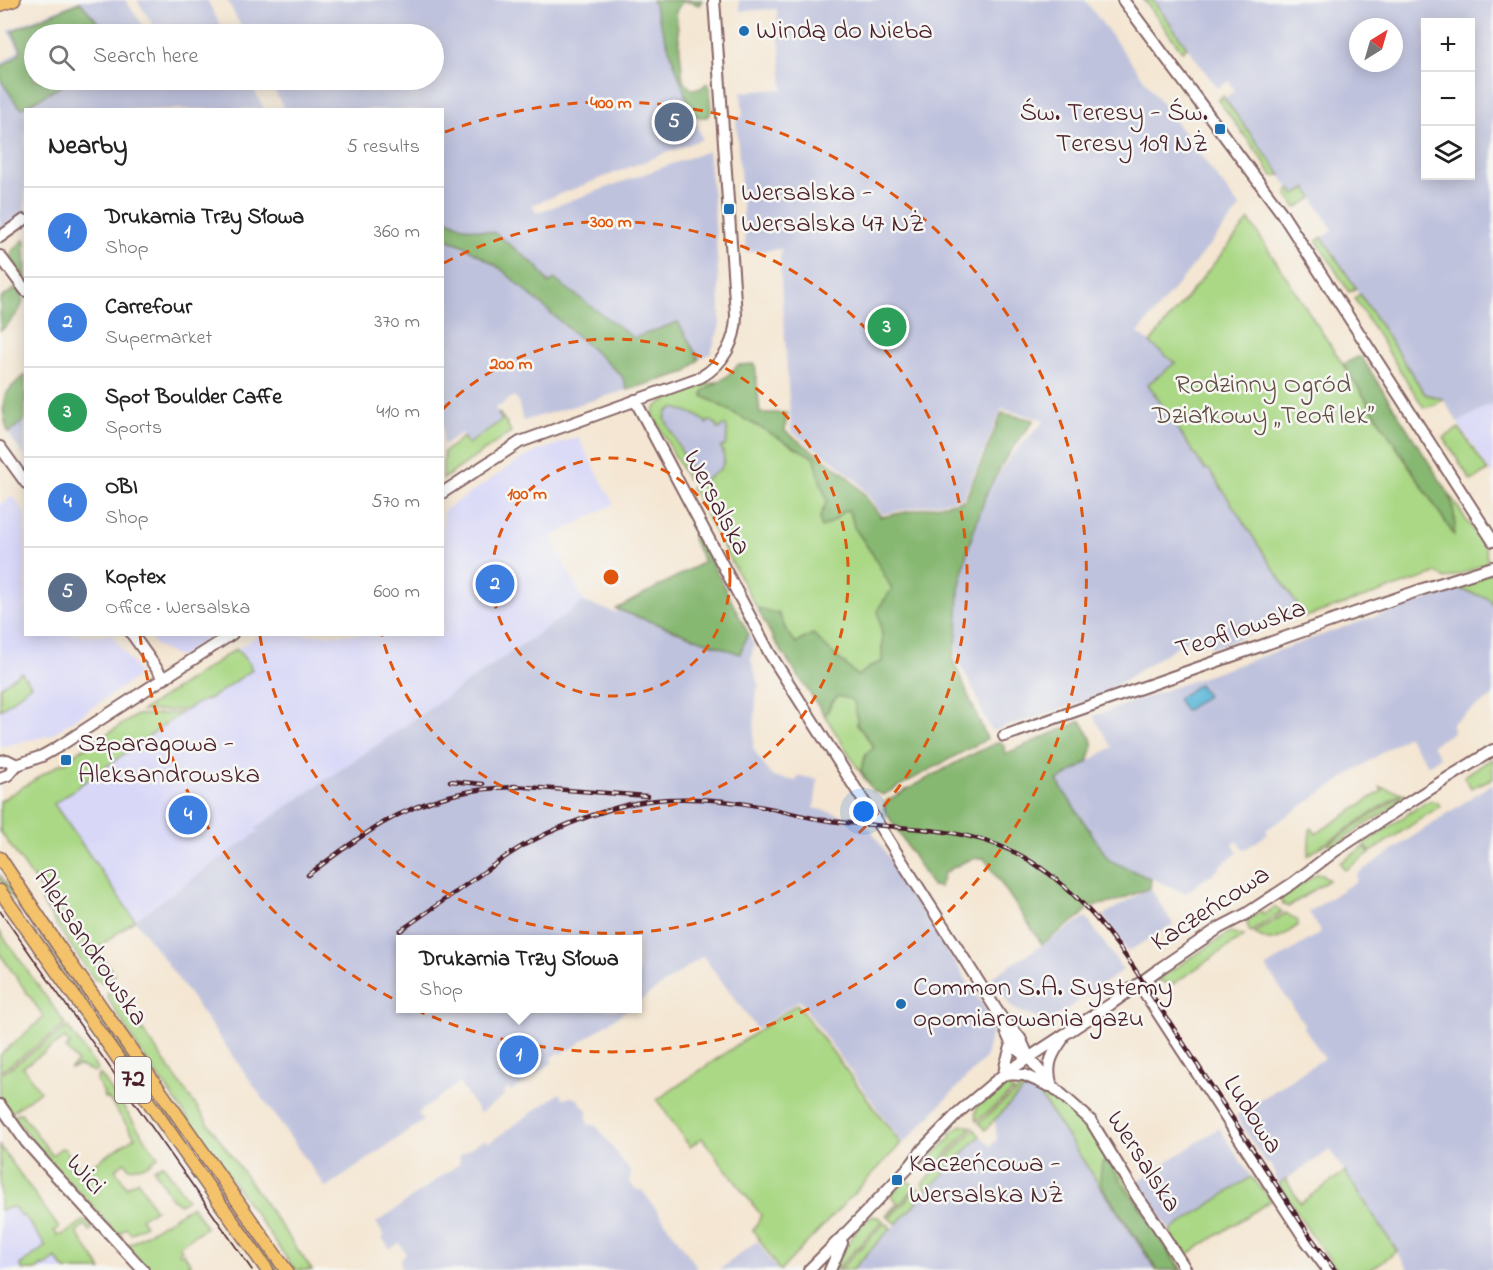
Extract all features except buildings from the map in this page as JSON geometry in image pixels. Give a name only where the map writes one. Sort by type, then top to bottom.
[{"type":"main road","points":[[0,5],[14,0]]},
{"type":"main road","name":"Aleksandrowska","points":[[0,858],[57,945],[286,1270]]},
{"type":"main road","name":"Aleksandrowska","points":[[0,891],[267,1270]]},
{"type":"street","points":[[444,492],[520,442],[694,379],[711,370],[725,355],[732,342],[736,315],[714,0]]},
{"type":"street","points":[[1124,0],[1281,212],[1493,541]]},
{"type":"street","points":[[0,237],[24,220]]},
{"type":"street","points":[[0,256],[24,288]]},
{"type":"street","name":"Wersalska","points":[[635,400],[770,654],[1001,1017],[1020,1038],[1029,1058],[1052,1086],[1090,1121],[1186,1270]]},
{"type":"street","points":[[0,447],[24,480]]},
{"type":"street","name":"Teofilowska","points":[[1004,736],[1493,567]]},
{"type":"street","points":[[133,636],[164,680]]},
{"type":"street","points":[[0,778],[54,750],[229,636]]},
{"type":"street","name":"Kaczeńcowa","points":[[810,1270],[948,1123],[1004,1074],[1111,1004],[1220,928],[1246,915],[1328,856],[1414,799],[1493,750]]},
{"type":"street","points":[[0,761],[7,760],[14,769]]},
{"type":"street","points":[[0,788],[14,769]]},
{"type":"street","name":"Ludowa","points":[[1139,984],[1305,1239],[1328,1270]]},
{"type":"street","name":"Wersalska","points":[[1001,1017],[1012,1044],[1029,1058]]},
{"type":"street","points":[[1052,1086],[1049,1077],[1049,1061],[1065,1035]]},
{"type":"street","points":[[1004,1074],[1012,1044]]},
{"type":"street","name":"Wersalska","points":[[1004,1074],[1033,1077],[1041,1083],[1052,1086]]},
{"type":"street","name":"Wici","points":[[0,1105],[26,1142],[143,1270]]},
{"type":"street","points":[[830,1270],[848,1232]]},
{"type":"shaded area","points":[[81,0],[125,0],[142,24],[24,24],[24,90],[254,90],[263,108],[24,108],[24,220],[21,216],[0,230],[0,64],[19,50],[8,30]]},
{"type":"shaded area","points":[[137,0],[207,0],[220,24],[152,24]]},
{"type":"shaded area","points":[[227,0],[652,0],[702,139],[532,205],[536,213],[708,151],[720,305],[720,325],[711,353],[699,359],[677,322],[634,338],[555,279],[549,285],[495,233],[463,227],[444,218],[444,108],[283,108],[274,90],[444,90],[444,24],[240,24]]},
{"type":"shaded area","points":[[739,0],[1085,0],[1240,208],[1138,333],[1175,363],[1148,384],[1205,470],[1209,468],[1302,613],[1282,623],[1212,648],[1201,631],[1098,697],[992,731],[958,661],[959,590],[967,551],[987,492],[1010,457],[1045,420],[1002,409],[963,498],[882,514],[858,482],[839,465],[791,431],[780,265],[782,249],[746,252],[736,117],[743,117],[741,92],[783,89],[777,9],[740,11]]},
{"type":"shaded area","points":[[1153,0],[1493,0],[1493,408],[1490,404],[1458,423],[1443,399],[1425,395],[1323,238],[1333,230],[1307,189],[1295,196],[1224,98],[1235,91],[1229,81],[1217,88]]},
{"type":"shaded area","points":[[444,239],[463,245],[500,268],[622,376],[627,390],[523,421],[518,401],[514,396],[495,409],[502,420],[468,444],[461,433],[444,444]]},
{"type":"shaded area","points":[[667,404],[730,426],[725,475],[697,492],[654,410]]},
{"type":"shaded area","points":[[1490,404],[1493,408],[1493,476],[1458,423]]},
{"type":"shaded area","points":[[24,421],[24,456],[8,433]]},
{"type":"shaded area","points":[[578,437],[614,504],[551,537],[584,602],[257,828],[259,832],[135,920],[54,804],[184,711],[203,702],[249,663],[237,649],[257,636],[444,636],[444,510],[520,460]]},
{"type":"shaded area","points":[[13,496],[24,512],[24,636],[113,636],[138,672],[137,677],[51,735],[0,747],[0,710],[31,685],[0,687],[0,505]]},
{"type":"shaded area","points":[[1458,589],[1488,598],[1493,605],[1493,696],[1452,723],[1453,732],[1432,745],[1440,757],[1428,765],[1407,736],[1266,830],[1268,834],[1244,850],[1238,841],[1233,844],[1238,853],[1185,893],[1109,860],[1057,781],[1112,747],[1093,716]]},
{"type":"shaded area","points":[[584,602],[616,613],[618,610],[740,654],[748,633],[754,644],[751,660],[759,686],[753,748],[774,777],[797,781],[798,776],[818,779],[814,808],[865,821],[865,827],[870,828],[901,877],[900,881],[907,888],[994,1023],[986,1057],[903,1144],[799,1000],[757,1029],[703,956],[642,999],[642,935],[396,935],[396,1013],[622,1013],[570,1050],[561,1054],[559,1052],[551,1059],[553,1062],[512,1091],[508,1089],[504,1092],[504,1096],[480,1113],[459,1083],[418,1113],[423,1121],[326,1188],[135,920],[258,832],[256,828]]},
{"type":"shaded area","points":[[149,636],[212,636],[180,657],[157,646]]},
{"type":"shaded area","points":[[1493,783],[1493,1270],[1409,1270],[1330,1150],[1279,1184],[1275,1177],[1276,1173],[1270,1164],[1266,1164],[1236,1116],[1324,1058],[1266,967],[1321,932],[1309,912],[1356,881],[1357,874]]},
{"type":"shaded area","points":[[1150,888],[1173,924],[1127,952],[1103,915]]},
{"type":"shaded area","points":[[1086,917],[1123,970],[1047,1023],[1012,1008],[992,977]]},
{"type":"shaded area","points":[[1024,1089],[1037,1091],[1156,1270],[852,1270],[980,1136],[991,1146],[997,1140],[995,1120]]},
{"type":"shaded area","points":[[560,1093],[564,1099],[570,1097],[578,1099],[587,1111],[589,1125],[594,1125],[599,1129],[631,1173],[629,1181],[635,1189],[643,1191],[695,1264],[695,1270],[402,1270],[401,1259],[406,1253],[399,1243],[390,1249],[382,1238],[385,1236],[376,1223],[459,1164],[460,1155],[483,1140],[490,1142]]},
{"type":"shaded area","points":[[1219,1128],[1251,1177],[1170,1231],[1138,1181]]},
{"type":"shaded area","points":[[0,1171],[72,1270],[0,1270]]},
{"type":"shaded area","points":[[757,1241],[777,1270],[719,1270]]},
{"type":"green space","points":[[652,0],[702,0],[699,5],[682,2],[676,11],[683,80],[691,89],[701,88],[707,83],[709,85],[711,110],[709,116],[700,117],[692,113]]},
{"type":"green space","points":[[1144,0],[1153,0],[1187,47],[1182,51]]},
{"type":"green space","points":[[80,2],[99,24],[28,24]]},
{"type":"green space","points":[[24,26],[24,90],[54,90],[22,108],[0,79],[0,68],[19,54],[21,49],[12,31]]},
{"type":"green space","points":[[1223,96],[1281,175],[1273,176],[1267,168],[1218,100]]},
{"type":"green space","points":[[1307,188],[1313,198],[1296,208],[1287,194],[1289,190],[1291,189],[1295,195]]},
{"type":"green space","points":[[444,218],[463,227],[495,233],[538,267],[549,284],[554,279],[634,338],[678,322],[699,359],[687,372],[627,390],[622,376],[500,268],[463,245],[444,238]]},
{"type":"green space","name":"Rodzinny Ogród Działkowy „Teofilek”","points":[[1249,220],[1453,534],[1455,519],[1449,494],[1485,548],[1488,561],[1445,579],[1438,573],[1305,617],[1209,469],[1205,470],[1148,384],[1175,363],[1150,343]]},
{"type":"green space","points":[[1322,237],[1356,288],[1349,292],[1317,241]]},
{"type":"green space","points":[[24,240],[24,279],[10,257],[13,250]]},
{"type":"green space","points":[[16,288],[22,295],[22,304],[13,318],[0,330],[0,299]]},
{"type":"green space","points":[[1360,294],[1425,394],[1443,399],[1435,405],[1424,408],[1354,298]]},
{"type":"green space","points":[[1358,357],[1362,358],[1449,494],[1454,514],[1454,535],[1343,364]]},
{"type":"green space","points":[[755,364],[760,413],[787,413],[785,431],[844,473],[881,517],[965,500],[1002,413],[1034,420],[1007,456],[987,492],[967,551],[959,590],[957,637],[953,660],[987,739],[883,795],[872,790],[861,770],[866,754],[874,748],[857,725],[854,702],[838,696],[831,703],[825,716],[774,640],[757,608],[779,614],[786,630],[796,643],[813,634],[858,676],[871,666],[882,662],[882,636],[878,609],[892,589],[854,527],[848,510],[821,528],[820,517],[827,501],[815,458],[703,396],[703,391],[726,377],[738,365]]},
{"type":"green space","points":[[24,376],[24,421],[8,433],[4,400]]},
{"type":"green space","points":[[720,381],[703,396],[815,458],[827,501],[820,517],[835,520],[848,509],[854,527],[892,589],[878,609],[882,636],[882,662],[871,666],[858,676],[813,634],[796,643],[786,630],[779,614],[757,608],[691,488],[701,482],[705,483],[704,480],[721,468],[724,459],[721,447],[725,446],[726,426],[723,425],[717,429],[716,424],[711,421],[707,424],[696,415],[673,408],[666,413],[666,421],[692,472],[692,476],[687,479],[653,415],[654,409],[662,402],[702,385]]},
{"type":"green space","points":[[498,414],[506,422],[511,432],[444,478],[444,452],[463,437],[468,444],[502,420]]},
{"type":"green space","points":[[1459,428],[1488,471],[1471,481],[1444,438]]},
{"type":"green space","points":[[695,535],[701,542],[748,633],[740,654],[616,609],[704,562],[692,538]]},
{"type":"green space","points":[[1493,572],[1493,605],[1488,598],[1458,589],[1456,582]]},
{"type":"green space","points":[[236,649],[249,663],[252,670],[211,698],[186,710],[142,711]]},
{"type":"green space","points":[[21,672],[31,685],[0,710],[0,687]]},
{"type":"green space","points":[[838,696],[854,702],[857,725],[875,748],[861,770],[866,781],[825,716]]},
{"type":"green space","points":[[181,713],[54,804],[135,920],[96,949],[115,975],[112,978],[53,907],[0,831],[0,801],[63,762],[65,763],[69,760],[68,758],[137,715]]},
{"type":"green space","points":[[1081,721],[1093,746],[1088,762],[1057,781],[1109,860],[1151,879],[1150,888],[1111,903],[1091,906],[1080,917],[1042,944],[984,858],[972,859],[944,873],[940,887],[932,886],[884,809],[886,801],[1000,741],[1004,746],[1005,754]]},
{"type":"green space","points":[[1493,758],[1493,778],[1471,788],[1464,776]]},
{"type":"green space","points":[[1380,787],[1402,793],[1308,855],[1312,828],[1316,834],[1382,791]]},
{"type":"green space","points":[[1404,794],[1406,798],[1331,848],[1328,844]]},
{"type":"green space","points":[[1436,802],[1440,806],[1371,852],[1364,844],[1424,803]]},
{"type":"green space","points":[[1364,847],[1370,853],[1345,870],[1340,863]]},
{"type":"green space","points":[[1317,874],[1322,874],[1329,880],[1288,907],[1282,903],[1281,898]]},
{"type":"green space","points":[[0,875],[279,1270],[274,1270],[0,880]]},
{"type":"green space","points":[[40,898],[107,980],[102,982],[94,979]]},
{"type":"green space","points":[[1275,907],[1282,912],[1251,932],[1249,930],[1247,923],[1249,919],[1261,911],[1264,915]]},
{"type":"green space","points":[[1286,913],[1298,921],[1297,926],[1284,935],[1269,940],[1254,933]]},
{"type":"green space","points":[[0,932],[66,1025],[0,1072],[0,1055],[44,1017],[0,954]]},
{"type":"green space","points":[[1230,932],[1244,936],[1173,984],[1157,980]]},
{"type":"green space","points":[[112,987],[312,1270],[295,1270],[138,1048],[107,997]]},
{"type":"green space","points":[[797,1004],[901,1144],[779,1270],[753,1230],[761,1215],[702,1138],[690,1147],[657,1100]]},
{"type":"green space","points":[[68,1027],[98,1070],[95,1072],[79,1066],[70,1069],[77,1062],[66,1048],[70,1045],[65,1038],[23,1067],[40,1091],[10,1112],[0,1097],[0,1075]]},
{"type":"green space","points":[[100,1074],[158,1157],[145,1166],[129,1168],[125,1162],[115,1169],[127,1187],[138,1180],[156,1209],[141,1218],[145,1225],[131,1234],[127,1228],[120,1232],[122,1240],[60,1173],[14,1117],[17,1113],[21,1113],[52,1155],[61,1148],[65,1149],[81,1172],[135,1137],[108,1098],[106,1099],[103,1095],[97,1082]]},
{"type":"green space","points":[[1031,1080],[1086,1121],[1183,1270],[1156,1270],[1037,1091],[1024,1089],[985,1130],[979,1123]]},
{"type":"green space","points":[[1006,1081],[1013,1091],[977,1121],[975,1115],[979,1103]]},
{"type":"green space","points":[[961,1125],[972,1127],[932,1170],[925,1163],[951,1137],[949,1134]]},
{"type":"green space","points":[[974,1129],[980,1136],[928,1190],[922,1184]]},
{"type":"green space","points":[[0,1146],[59,1228],[54,1231],[58,1236],[86,1219],[93,1229],[90,1231],[85,1225],[76,1232],[102,1270],[65,1270],[56,1258],[36,1270],[23,1270],[20,1265],[46,1246],[24,1216],[21,1216],[14,1207],[0,1210]]},
{"type":"green space","points":[[1108,1159],[1180,1270],[1158,1270],[1102,1186],[1100,1178],[1102,1163]]},
{"type":"green space","points":[[163,1164],[187,1199],[180,1204],[171,1198],[154,1169]]},
{"type":"green space","points":[[1345,1172],[1397,1251],[1370,1270],[1337,1270],[1279,1184],[1286,1179],[1300,1203]]},
{"type":"green space","points":[[1251,1177],[1272,1200],[1182,1258],[1170,1231]]},
{"type":"green space","points":[[908,1181],[916,1187],[888,1216],[886,1215],[898,1203],[891,1195],[903,1182]]},
{"type":"green space","points":[[918,1188],[924,1195],[896,1224],[889,1218]]},
{"type":"green space","points":[[192,1206],[206,1227],[179,1246],[182,1250],[179,1252],[184,1253],[190,1263],[187,1265],[191,1265],[193,1269],[148,1270],[127,1246]]},
{"type":"green space","points":[[873,1216],[883,1221],[836,1270],[833,1270],[855,1232]]},
{"type":"green space","points":[[885,1222],[891,1228],[852,1270],[839,1270]]},
{"type":"water","points":[[1199,684],[1207,696],[1185,711],[1177,699]]},
{"type":"tram line","points":[[0,911],[252,1270]]},
{"type":"railway","points":[[450,781],[483,784]]},
{"type":"railway","points":[[513,786],[647,796]]},
{"type":"railway","points":[[308,875],[373,829],[415,807],[466,792],[519,787]]},
{"type":"railway","points":[[400,931],[526,844],[592,815],[651,801],[669,799],[726,801],[830,821],[948,832],[994,844],[1016,853],[1050,875],[1081,902],[1108,932],[1335,1270]]},
{"type":"place","name":"Windą do Nieba","points":[[744,31]]},
{"type":"place","name":"Koptex","points":[[674,122]]},
{"type":"place","name":"Św. Teresy - Św. Teresy 109 NŻ","points":[[1220,129]]},
{"type":"place","name":"Wersalska - Wersalska 47 NŻ","points":[[729,209]]},
{"type":"place","name":"Spot Boulder Caffe","points":[[887,327]]},
{"type":"place","name":"Carrefour","points":[[495,584]]},
{"type":"place","name":"Szparagowa - Aleksandrowska","points":[[66,760]]},
{"type":"place","name":"OBI","points":[[188,815]]},
{"type":"place","name":"Common S.A. Systemy opomiarowania gazu","points":[[901,1004]]},
{"type":"place","name":"Drukarnia Trzy Słowa","points":[[519,1055]]},
{"type":"place","name":"Kaczeńcowa - Wersalska NŻ","points":[[897,1180]]}]
